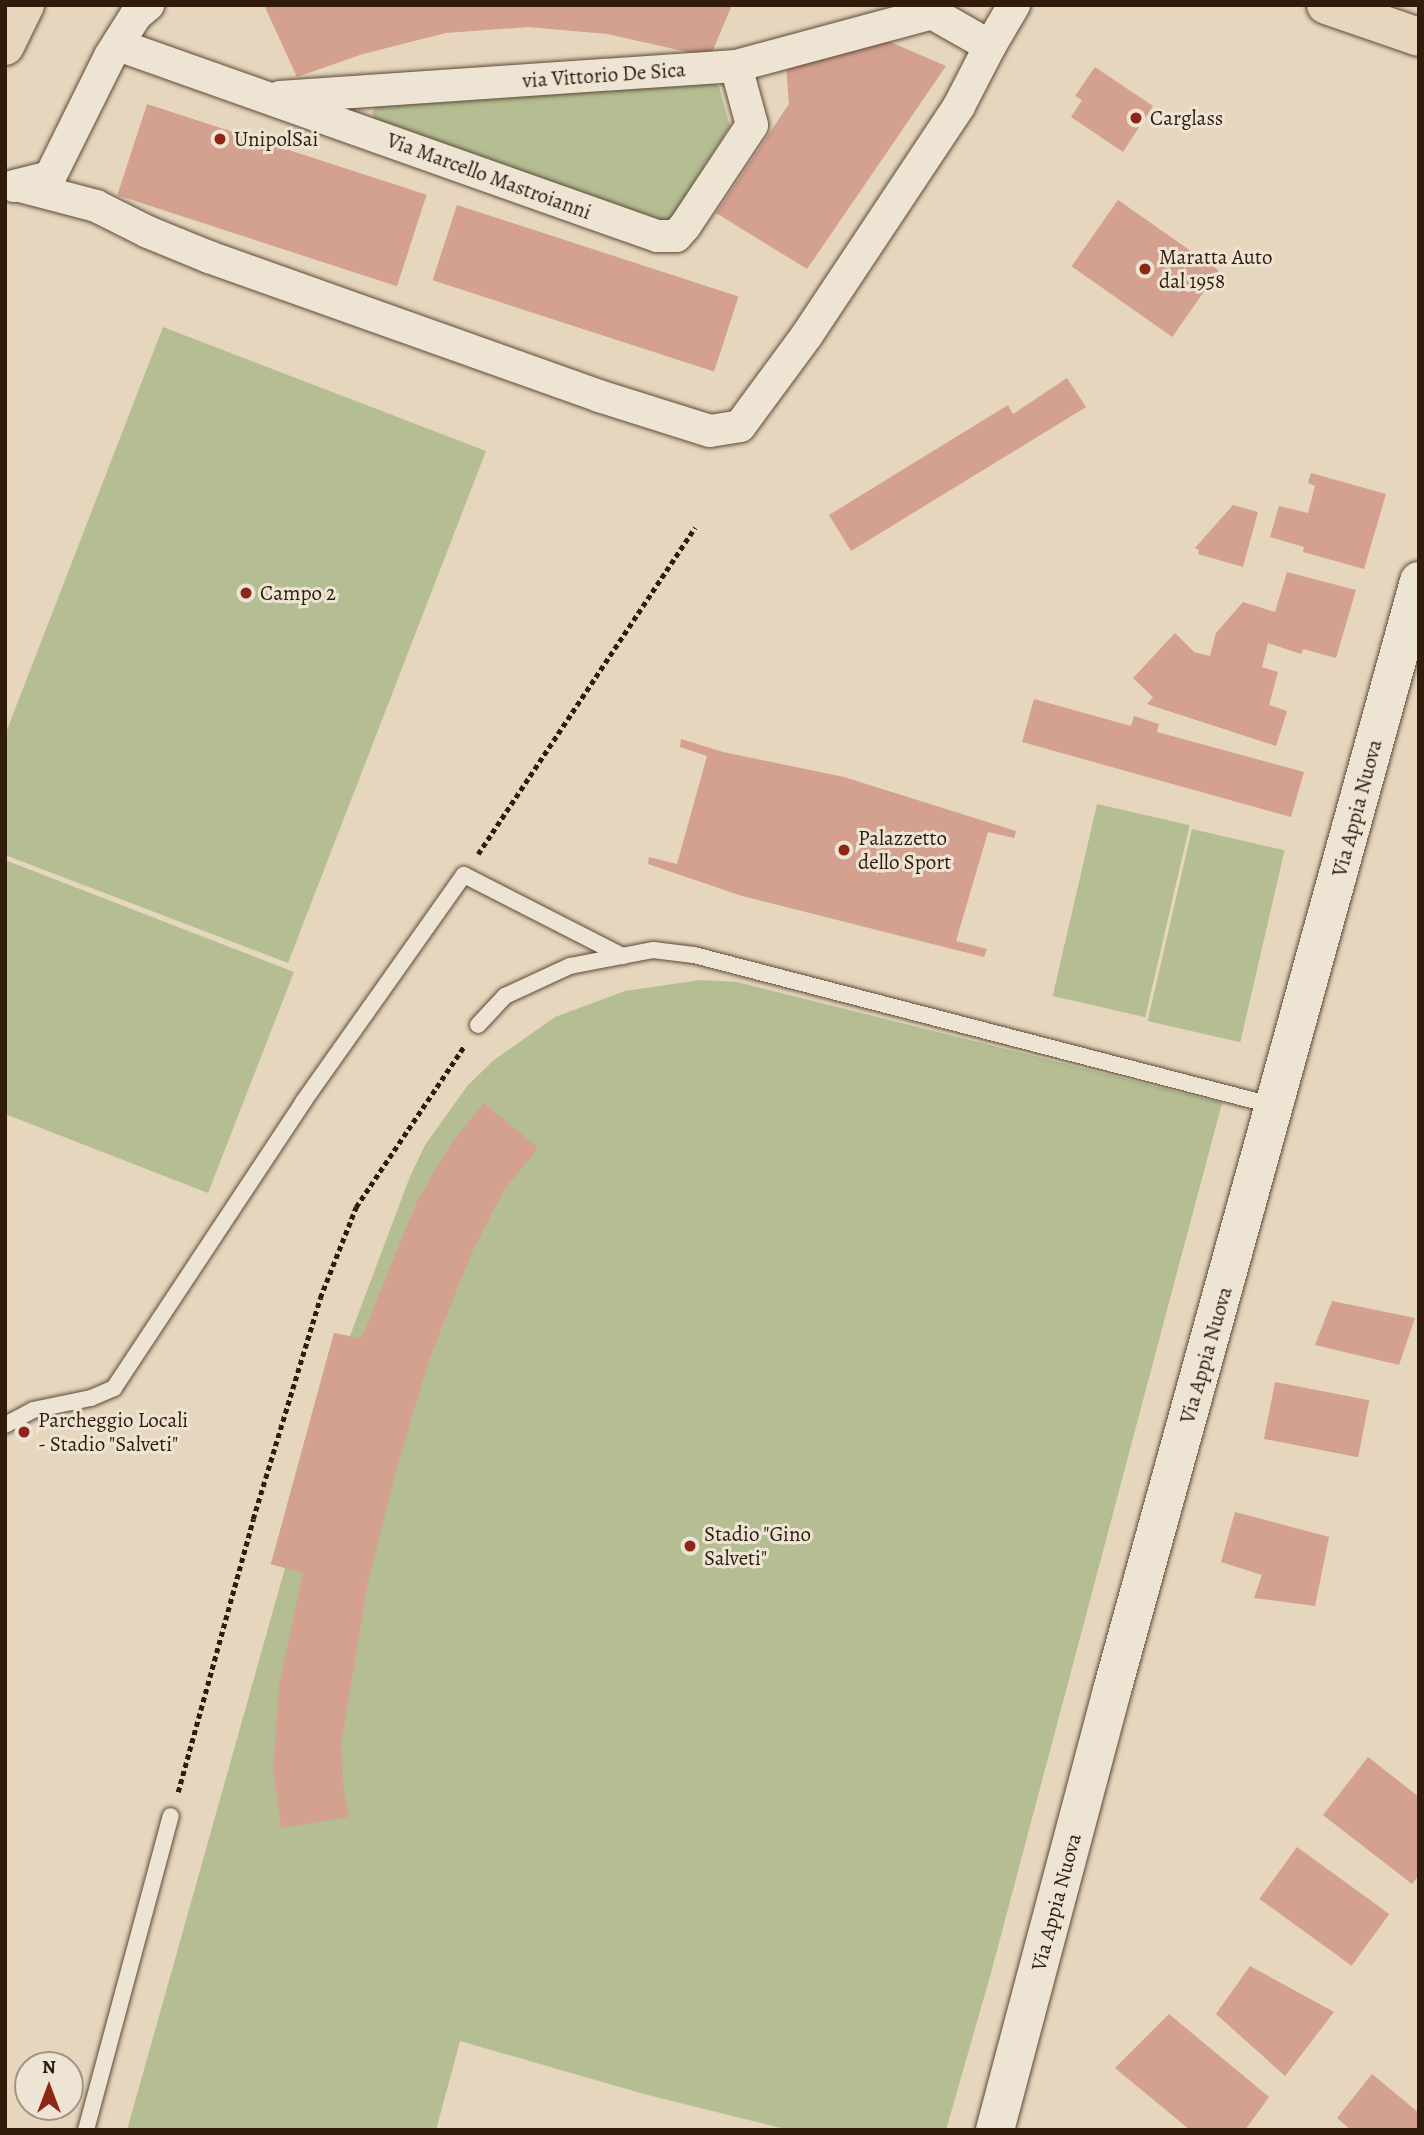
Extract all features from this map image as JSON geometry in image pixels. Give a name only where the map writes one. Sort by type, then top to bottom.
[{"type":"main road","points":[[5,46],[25,5]]},
{"type":"main road","points":[[1329,6],[1419,37]]},
{"type":"street","points":[[12,185],[50,177],[118,45],[136,15],[148,5]]},
{"type":"street","points":[[12,185],[96,206],[148,232],[209,257],[599,396],[710,431],[740,426],[807,335],[959,106],[1014,5]]},
{"type":"street","points":[[925,9],[990,46]]},
{"type":"street","name":"via Vittorio De Sica","points":[[268,98],[736,66],[925,9]]},
{"type":"street","name":"Via Marcello Mastroianni","points":[[118,45],[657,236],[676,236],[752,124],[736,66]]},
{"type":"street","name":"Via Appia Nuova","points":[[995,2130],[1111,1695],[1419,581]]},
{"type":"lane","points":[[5,1425],[33,1410],[90,1398],[114,1388],[303,1102],[464,876],[622,956]]},
{"type":"lane","points":[[478,1025],[505,996],[570,966],[653,950],[694,955],[1275,1106]]},
{"type":"lane","points":[[86,2130],[171,1816]]},
{"type":"path","points":[[464,876],[695,528]]},
{"type":"path","points":[[171,1816],[253,1519],[320,1298],[356,1207],[478,1025]]},
{"type":"green space","points":[[703,77],[719,87],[730,126],[671,218],[659,223],[383,130],[372,114],[378,100]]},
{"type":"green space","name":"Campo 2","points":[[163,327],[486,451],[288,963],[5,855],[5,735]]},
{"type":"green space","points":[[1097,804],[1190,825],[1145,1017],[1053,996]]},
{"type":"green space","points":[[1192,829],[1285,850],[1240,1042],[1148,1021]]},
{"type":"green space","points":[[5,860],[294,972],[208,1193],[5,1114]]},
{"type":"green space","name":"Stadio \"Gino Salveti\"","points":[[700,980],[737,982],[1222,1103],[991,1973],[946,2130],[789,2130],[644,2094],[460,2041],[436,2130],[127,2130],[285,1568],[271,1564],[334,1333],[350,1336],[409,1179],[425,1145],[468,1085],[494,1060],[555,1017],[625,991]]},
{"type":"building","points":[[264,5],[732,5],[710,57],[607,34],[528,27],[446,33],[363,54],[297,77]]},
{"type":"building","points":[[881,38],[946,66],[807,269],[716,213],[789,104],[786,65]]},
{"type":"building","points":[[1095,67],[1153,106],[1123,152],[1071,117],[1082,100],[1075,96]]},
{"type":"building","points":[[147,104],[427,195],[397,286],[117,195]]},
{"type":"building","name":"Maratta Auto dal 1958","points":[[1118,200],[1219,271],[1172,337],[1072,266]]},
{"type":"building","points":[[457,205],[739,296],[714,372],[433,280]]},
{"type":"building","points":[[1067,378],[1086,407],[851,551],[829,515],[1008,405],[1013,414]]},
{"type":"building","points":[[1311,473],[1386,494],[1364,569],[1303,552],[1304,547],[1270,537],[1279,506],[1308,513],[1315,486],[1308,483]]},
{"type":"building","points":[[1233,505],[1258,512],[1243,567],[1198,554],[1199,550],[1195,548]]},
{"type":"building","points":[[1287,572],[1356,590],[1336,658],[1303,649],[1301,654],[1268,643],[1262,667],[1278,672],[1269,705],[1287,711],[1276,746],[1147,704],[1153,697],[1133,678],[1175,633],[1194,652],[1210,656],[1216,633],[1243,602],[1275,612]]},
{"type":"building","points":[[1034,699],[1131,726],[1134,716],[1159,724],[1157,732],[1304,772],[1291,817],[1022,742]]},
{"type":"building","name":"Palazzetto dello Sport","points":[[681,739],[723,752],[844,777],[1016,831],[1014,838],[988,832],[956,941],[987,949],[984,957],[742,896],[648,864],[649,857],[677,864],[707,756],[680,747]]},
{"type":"building","points":[[484,1103],[538,1148],[504,1190],[471,1254],[429,1360],[397,1467],[368,1582],[341,1745],[349,1817],[281,1828],[273,1769],[279,1686],[303,1573],[271,1564],[334,1333],[361,1339],[418,1199],[452,1142]]},
{"type":"building","points":[[1332,1301],[1415,1318],[1399,1365],[1315,1345]]},
{"type":"building","points":[[1275,1382],[1369,1400],[1358,1457],[1264,1439]]},
{"type":"building","points":[[1235,1512],[1329,1537],[1315,1606],[1254,1598],[1262,1575],[1221,1562]]},
{"type":"building","points":[[1368,1757],[1419,1797],[1419,1875],[1412,1884],[1323,1815]]},
{"type":"building","points":[[1297,1847],[1389,1914],[1352,1966],[1259,1899]]},
{"type":"building","points":[[1250,1966],[1334,2012],[1285,2076],[1216,2014]]},
{"type":"building","points":[[1169,2014],[1269,2097],[1245,2130],[1190,2130],[1115,2068]]},
{"type":"building","points":[[1372,2074],[1419,2113],[1419,2130],[1351,2130],[1337,2118]]},
{"type":"place","name":"Carglass","points":[[1136,118]]},
{"type":"place","name":"UnipolSai","points":[[220,139]]},
{"type":"place","name":"Maratta Auto dal 1958","points":[[1145,269]]},
{"type":"place","name":"Campo 2","points":[[246,593]]},
{"type":"place","name":"Palazzetto dello Sport","points":[[844,850]]},
{"type":"place","name":"Parcheggio Locali - Stadio \"Salveti\"","points":[[24,1432]]},
{"type":"place","name":"Stadio \"Gino Salveti\"","points":[[690,1546]]}]
